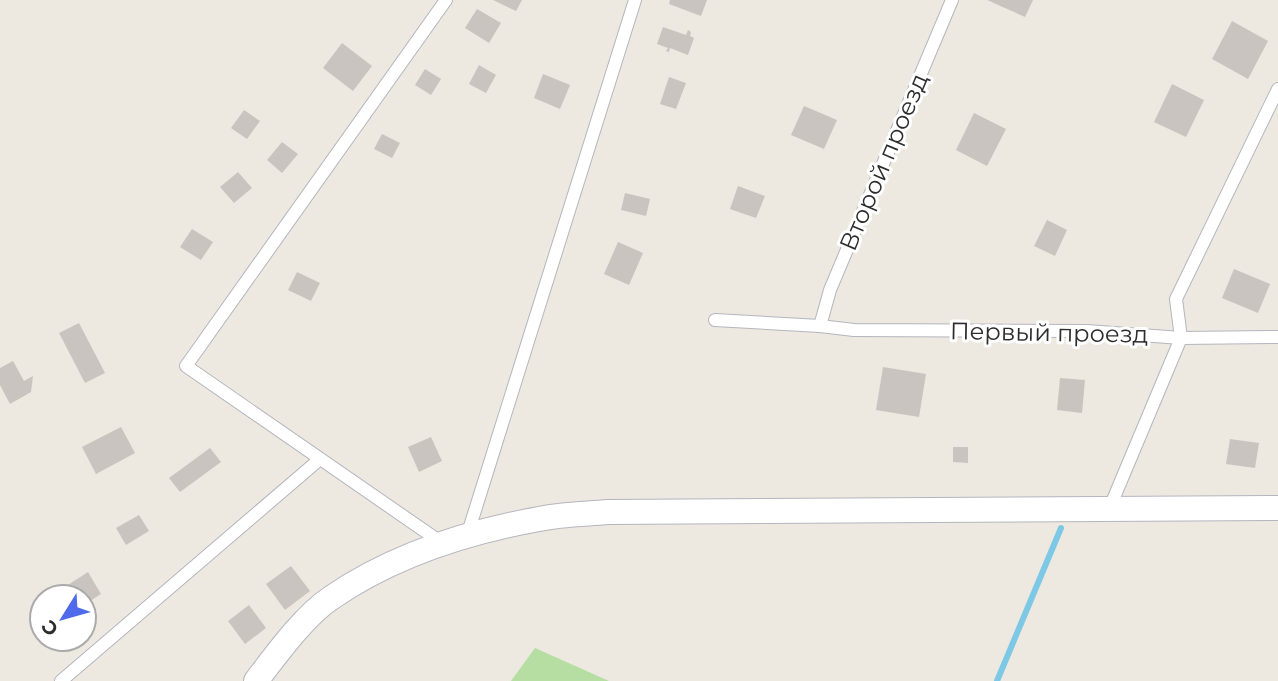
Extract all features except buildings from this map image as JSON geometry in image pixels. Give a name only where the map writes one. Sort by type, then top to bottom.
[{"type":"street","points":[[256,681],[285,642],[329,598],[384,568],[443,543],[541,518],[608,512],[1278,508]]},
{"type":"lane","points":[[443,543],[186,366],[446,0]]},
{"type":"lane","points":[[467,536],[635,0]]},
{"type":"lane","name":"Второй проезд","points":[[820,326],[830,290],[952,0]]},
{"type":"lane","points":[[1110,507],[1181,338],[1175,299],[1278,89]]},
{"type":"lane","name":"Первый проезд","points":[[715,320],[854,330],[1087,331],[1181,338],[1278,337]]},
{"type":"lane","points":[[61,681],[320,459]]},
{"type":"green space","points":[[535,648],[609,681],[511,681]]},
{"type":"waterway","points":[[997,681],[1061,528]]}]
